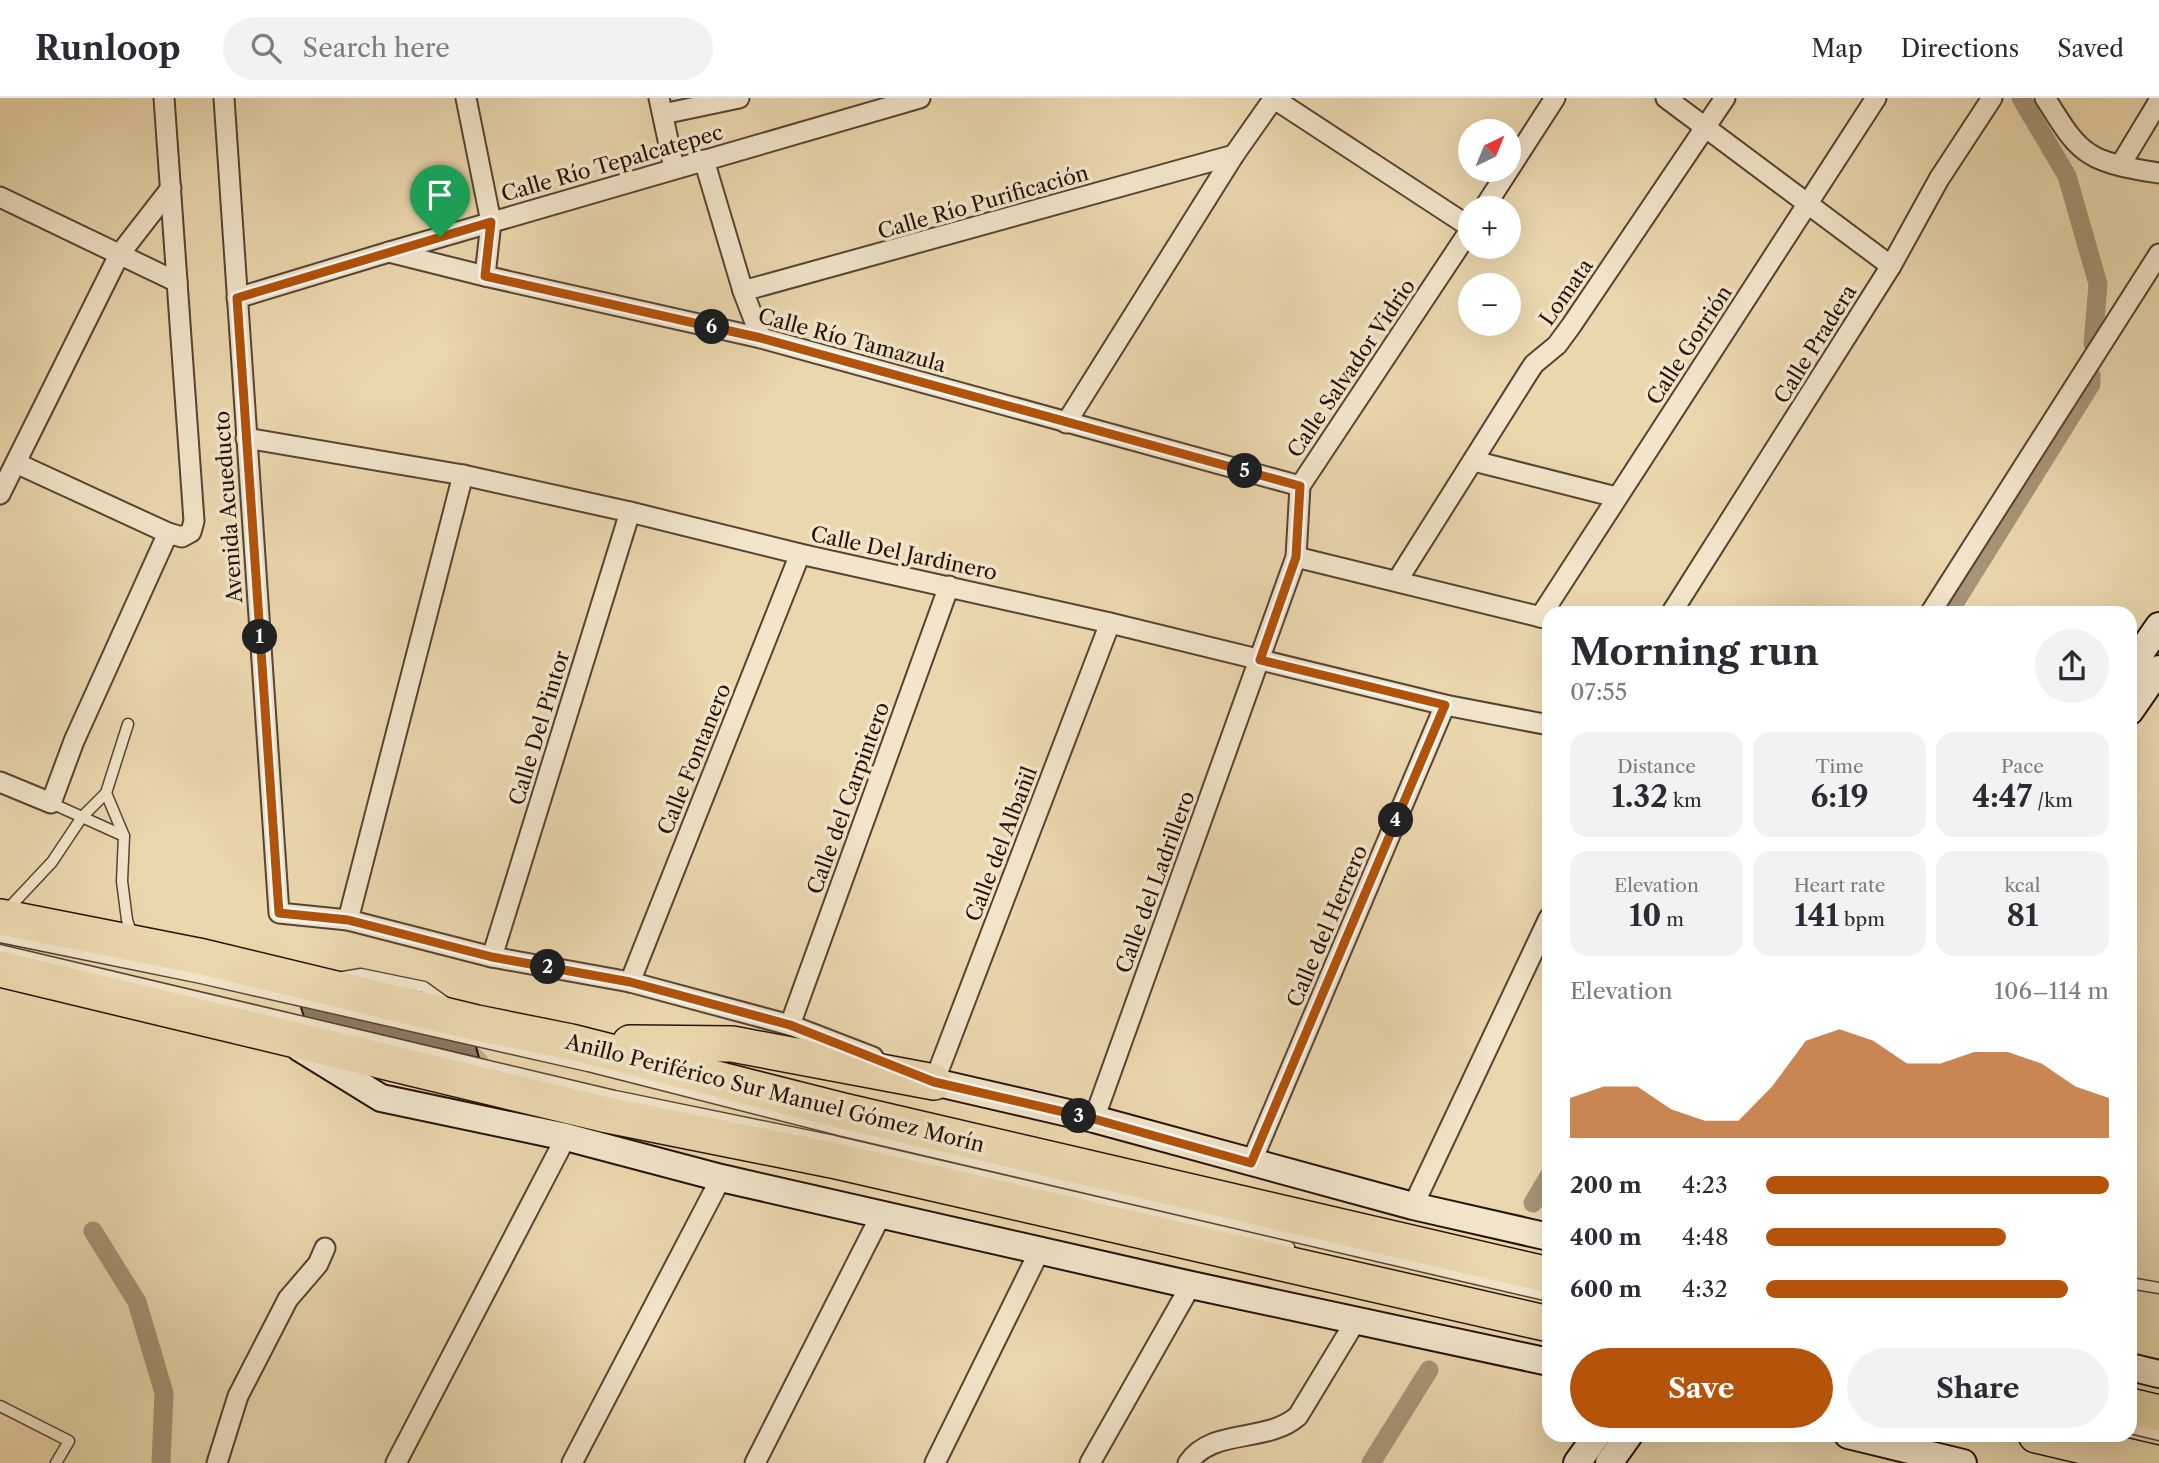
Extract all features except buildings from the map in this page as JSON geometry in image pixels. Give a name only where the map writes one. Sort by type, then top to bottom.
[{"type":"highway","name":"Anillo Periférico Sur Manuel Gómez Morín","points":[[0,917],[134,943],[202,967],[570,1042],[843,1111],[1542,1298]]},
{"type":"highway","points":[[0,969],[201,1009],[289,1030],[603,1114],[1542,1298]]},
{"type":"highway","points":[[570,1042],[732,1044],[934,1082]]},
{"type":"highway","points":[[2137,1408],[2159,1413]]},
{"type":"highway","points":[[2081,1442],[2145,1452]]},
{"type":"main road","points":[[2137,658],[2157,632]]},
{"type":"main road","points":[[2137,701],[2159,669]]},
{"type":"main road","points":[[289,1030],[381,1098],[566,1137],[721,1178],[1355,1322],[1541,1357]]},
{"type":"main road","points":[[934,1082],[1094,1119],[1413,1206],[1542,1235]]},
{"type":"main road","points":[[2137,1369],[2159,1374]]},
{"type":"main road","points":[[1577,1463],[1592,1442]]},
{"type":"main road","points":[[1609,1463],[1624,1442]]},
{"type":"main road","points":[[1877,1442],[1963,1463]]},
{"type":"street","name":"Avenida Acueducto","points":[[164,98],[194,521],[191,532],[182,537],[168,533]]},
{"type":"street","name":"Avenida Acueducto","points":[[224,98],[279,913],[348,920]]},
{"type":"street","points":[[466,98],[491,222],[485,276]]},
{"type":"street","points":[[674,168],[661,106],[738,98]]},
{"type":"street","name":"Calle Río Tepalcatepec","points":[[237,298],[389,251],[920,98]]},
{"type":"street","points":[[1066,423],[1234,155],[1274,98],[1458,221]]},
{"type":"street","points":[[1492,196],[1555,98]]},
{"type":"street","points":[[1666,98],[1891,266]]},
{"type":"street","name":"Lomata","points":[[1397,580],[1534,364],[1557,345],[1571,326],[1725,98]]},
{"type":"street","name":"Calle Gorrión","points":[[1551,606],[1616,497],[1876,98]]},
{"type":"street","name":"Calle Pradera","points":[[1676,606],[1891,266],[1939,179],[1992,98]]},
{"type":"street","points":[[2045,98],[2075,141],[2089,154],[2105,161],[2159,173]]},
{"type":"street","points":[[2121,164],[2159,101]]},
{"type":"street","name":"Calle Río Purificación","points":[[743,292],[1234,155]]},
{"type":"street","points":[[704,160],[743,292],[761,338]]},
{"type":"street","points":[[0,494],[119,255],[171,188]]},
{"type":"street","points":[[0,197],[177,282]]},
{"type":"street","name":"Calle Salvador Vidrio","points":[[1260,660],[1296,557],[1300,486],[1458,247]]},
{"type":"street","name":"Calle Río Tamazula","points":[[389,251],[485,276],[761,338],[1300,486]]},
{"type":"street","points":[[1935,606],[2159,254]]},
{"type":"street","name":"Calle Del Jardinero","points":[[246,438],[463,475],[1110,623],[1445,705],[1542,724]]},
{"type":"street","points":[[1474,461],[1616,497]]},
{"type":"street","points":[[0,782],[51,803],[74,741],[168,533],[16,463]]},
{"type":"street","points":[[463,475],[348,920],[492,957],[630,982],[790,1025],[934,1082]]},
{"type":"street","name":"Calle Del Pintor","points":[[492,957],[630,512]]},
{"type":"street","name":"Calle Fontanero","points":[[630,982],[800,554]]},
{"type":"street","points":[[1296,557],[1542,617]]},
{"type":"street","name":"Calle del Carpintero","points":[[790,1025],[949,586]]},
{"type":"street","name":"Calle del Albañil","points":[[934,1082],[1110,623]]},
{"type":"street","name":"Calle del Ladrillero","points":[[1094,1119],[1260,660]]},
{"type":"street","name":"Calle del Herrero","points":[[1251,1163],[1445,705]]},
{"type":"street","points":[[1413,1206],[1542,933]]},
{"type":"street","points":[[396,1463],[566,1137]]},
{"type":"street","points":[[572,1463],[721,1178]]},
{"type":"street","points":[[755,1463],[882,1213]]},
{"type":"street","points":[[227,1463],[218,1463],[238,1396],[288,1299],[318,1264],[325,1248]]},
{"type":"street","points":[[935,1463],[1040,1250]]},
{"type":"street","points":[[1090,1463],[1191,1285]]},
{"type":"street","points":[[1188,1463],[1195,1453],[1208,1444],[1286,1426],[1298,1416],[1355,1322]]},
{"type":"lane","points":[[0,917],[52,862],[82,817],[106,793],[128,724]]},
{"type":"lane","points":[[106,793],[124,836],[122,881],[127,920],[134,943]]},
{"type":"lane","points":[[51,803],[124,836]]},
{"type":"lane","points":[[0,937],[202,967]]},
{"type":"lane","points":[[0,950],[201,1009]]},
{"type":"lane","points":[[296,987],[843,1131],[1542,1298]]},
{"type":"lane","points":[[2137,1284],[2159,1288]]},
{"type":"lane","points":[[0,1406],[69,1441],[56,1463]]},
{"type":"lane","points":[[2137,1430],[2159,1435]]},
{"type":"lane","points":[[2145,1452],[2159,1446]]},
{"type":"waterway","points":[[2021,98],[2067,176],[2098,284],[2093,344]]},
{"type":"waterway","points":[[1953,606],[2091,384],[2091,375]]},
{"type":"waterway","points":[[1533,1203],[1542,1188]]},
{"type":"waterway","points":[[93,1231],[137,1302],[164,1393],[161,1463]]},
{"type":"waterway","points":[[1371,1463],[1429,1370]]},
{"type":"route","points":[[491,222],[485,276],[761,338],[1300,486],[1296,557],[1260,660],[1445,705],[1251,1163],[1094,1119],[934,1082],[790,1025],[630,982],[492,957],[348,920],[279,913],[237,298],[440,237],[491,222]]}]
